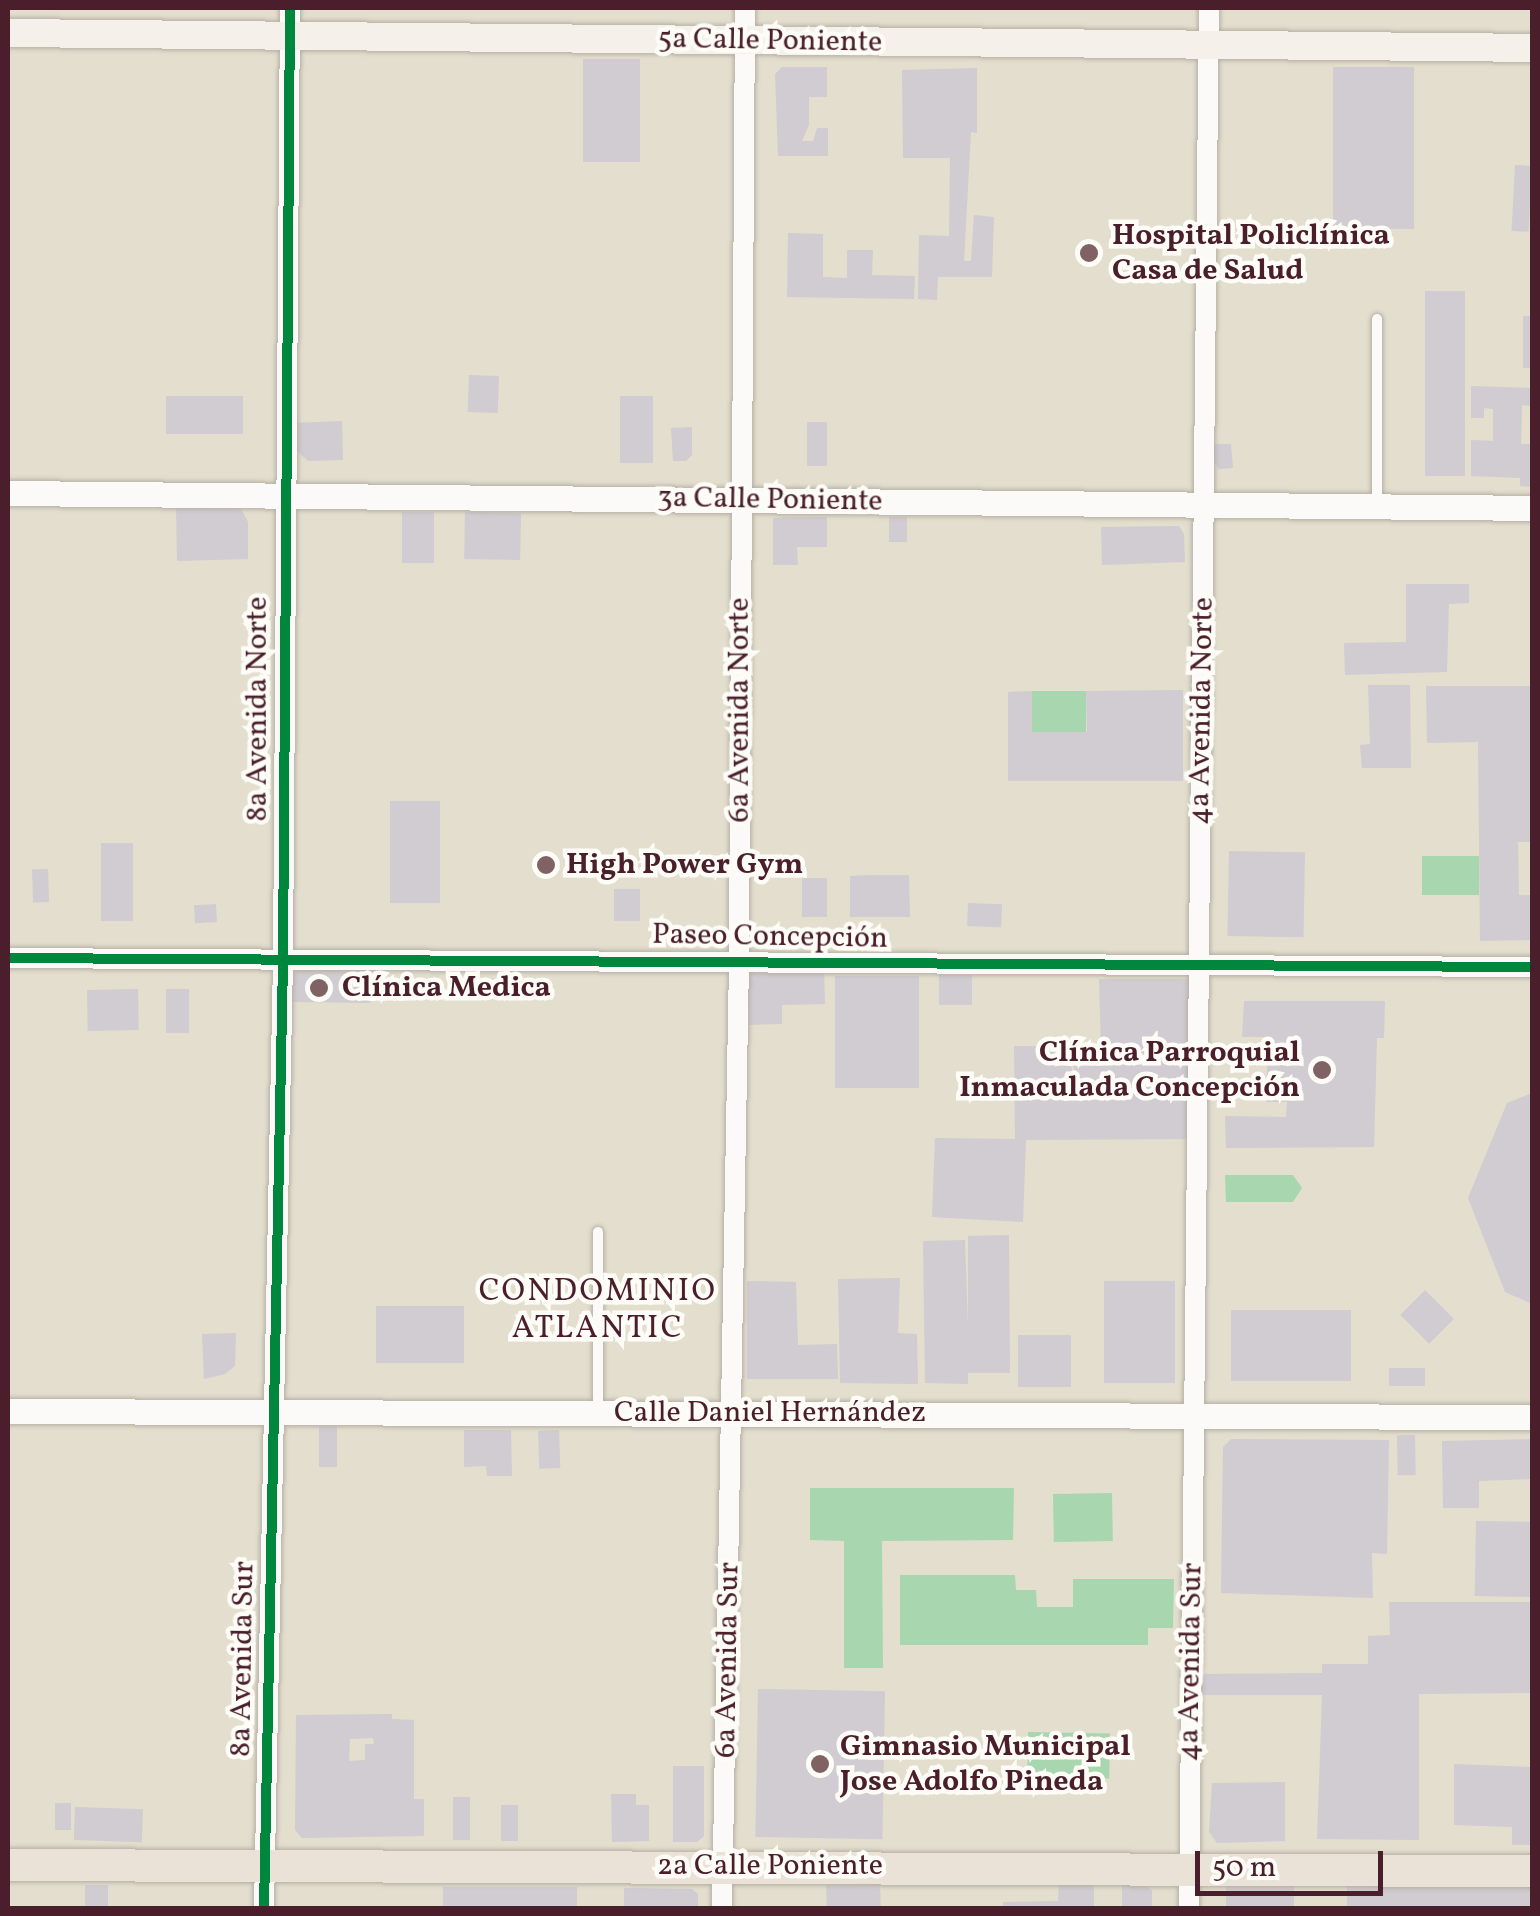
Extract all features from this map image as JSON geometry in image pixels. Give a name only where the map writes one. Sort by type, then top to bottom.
[{"type":"main road","name":"5a Calle Poniente","points":[[8,34],[1532,48]]},
{"type":"main road","name":"2a Calle Poniente","points":[[8,1865],[599,1871],[723,1865],[1532,1871]]},
{"type":"street","name":"8a Avenida Norte","points":[[272,1410],[284,960],[290,8]]},
{"type":"street","name":"6a Avenida Norte","points":[[732,1412],[745,8]]},
{"type":"street","name":"4a Avenida Norte","points":[[1194,1414],[1210,8]]},
{"type":"street","name":"3a Calle Poniente","points":[[8,493],[1532,508]]},
{"type":"street","name":"Paseo Concepción","points":[[8,958],[1532,968]]},
{"type":"street","name":"8a Avenida Sur","points":[[264,1908],[272,1410]]},
{"type":"street","name":"Calle Daniel Hernández","points":[[8,1412],[1532,1417]]},
{"type":"street","name":"6a Avenida Sur","points":[[722,1908],[732,1412]]},
{"type":"street","name":"4a Avenida Sur","points":[[1189,1908],[1194,1414]]},
{"type":"lane","points":[[1377,320],[1377,507]]},
{"type":"lane","points":[[598,1232],[598,1412]]},
{"type":"green space","points":[[1032,691],[1086,691],[1086,732],[1032,732]]},
{"type":"green space","points":[[1422,856],[1479,856],[1479,895],[1422,895]]},
{"type":"green space","points":[[1225,1175],[1293,1175],[1302,1188],[1293,1202],[1226,1202]]},
{"type":"green space","points":[[810,1488],[1014,1488],[1013,1540],[882,1541],[883,1668],[844,1668],[844,1541],[810,1540]]},
{"type":"green space","points":[[1112,1493],[1113,1541],[1054,1542],[1053,1494]]},
{"type":"green space","points":[[900,1575],[1015,1575],[1016,1590],[1036,1590],[1037,1607],[1073,1607],[1073,1579],[1174,1579],[1173,1628],[1148,1628],[1148,1645],[900,1645]]},
{"type":"green space","points":[[1028,1732],[1110,1733],[1109,1778],[1027,1777]]},
{"type":"building","points":[[583,59],[640,59],[640,162],[583,162]]},
{"type":"building","points":[[782,67],[827,67],[827,97],[809,97],[809,125],[802,141],[813,141],[817,128],[828,128],[828,156],[778,156],[775,74]]},
{"type":"building","points":[[1333,67],[1414,67],[1414,229],[1333,229]]},
{"type":"building","points":[[977,68],[977,133],[971,132],[964,261],[971,261],[974,215],[994,217],[992,277],[938,277],[937,300],[918,299],[919,235],[949,236],[950,158],[903,158],[902,70]]},
{"type":"building","points":[[1515,165],[1532,166],[1529,232],[1512,231]]},
{"type":"building","points":[[788,233],[823,234],[823,277],[847,278],[847,250],[873,250],[872,275],[915,276],[914,299],[787,297]]},
{"type":"building","points":[[1425,291],[1465,291],[1465,476],[1425,476]]},
{"type":"building","points":[[1523,316],[1532,316],[1532,368],[1523,368]]},
{"type":"building","points":[[469,375],[499,376],[498,413],[468,412]]},
{"type":"building","points":[[1471,386],[1532,388],[1532,406],[1522,405],[1521,444],[1532,444],[1532,487],[1520,486],[1520,478],[1471,476],[1471,440],[1493,441],[1493,409],[1484,408],[1484,418],[1471,418]]},
{"type":"building","points":[[166,396],[243,396],[243,434],[166,434]]},
{"type":"building","points":[[620,396],[653,396],[653,463],[620,463]]},
{"type":"building","points":[[342,421],[343,460],[308,461],[295,449],[295,423]]},
{"type":"building","points":[[807,422],[827,422],[827,466],[807,466]]},
{"type":"building","points":[[692,427],[692,455],[686,461],[673,461],[671,428]]},
{"type":"building","points":[[1211,444],[1231,444],[1233,468],[1219,469],[1210,457]]},
{"type":"building","points":[[176,507],[241,509],[248,522],[248,559],[177,561]]},
{"type":"building","points":[[402,512],[434,512],[434,563],[402,563]]},
{"type":"building","points":[[465,512],[521,513],[520,560],[464,559]]},
{"type":"building","points":[[827,517],[827,547],[797,547],[798,565],[773,565],[773,518]]},
{"type":"building","points":[[889,517],[907,517],[907,542],[889,542]]},
{"type":"building","points":[[1179,526],[1184,534],[1185,562],[1102,565],[1101,527]]},
{"type":"building","points":[[1406,584],[1469,584],[1469,603],[1449,604],[1447,672],[1345,675],[1344,643],[1406,642]]},
{"type":"building","points":[[1368,685],[1410,685],[1411,768],[1362,768],[1360,745],[1370,744]]},
{"type":"building","points":[[1426,686],[1532,686],[1532,842],[1518,842],[1519,895],[1532,895],[1532,940],[1480,941],[1478,742],[1427,743]]},
{"type":"building","points":[[1183,690],[1183,781],[1008,781],[1008,692],[1032,691],[1032,732],[1087,732],[1086,691]]},
{"type":"building","points":[[390,801],[440,801],[440,903],[390,903]]},
{"type":"building","points":[[101,843],[133,843],[133,921],[101,921]]},
{"type":"building","points":[[1229,851],[1305,852],[1304,937],[1228,936]]},
{"type":"building","points":[[48,869],[49,902],[33,903],[32,870]]},
{"type":"building","points":[[909,875],[910,917],[850,917],[850,876]]},
{"type":"building","points":[[802,878],[827,878],[827,917],[802,917]]},
{"type":"building","points":[[614,889],[640,889],[640,921],[614,921]]},
{"type":"building","points":[[968,903],[1002,904],[1001,927],[967,926]]},
{"type":"building","points":[[216,904],[217,922],[195,923],[194,905]]},
{"type":"building","name":"Clínica Medica","points":[[370,970],[370,1003],[292,1002],[294,973]]},
{"type":"building","points":[[824,972],[825,1004],[782,1005],[782,1024],[749,1025],[748,973]]},
{"type":"building","points":[[939,975],[972,975],[972,1005],[939,1005]]},
{"type":"building","points":[[835,976],[919,976],[919,1088],[835,1088]]},
{"type":"building","points":[[1099,979],[1189,979],[1188,1139],[1026,1140],[1023,1222],[932,1217],[935,1138],[1015,1139],[1014,1046],[1071,1046],[1073,1109],[1074,1049],[1101,1048]]},
{"type":"building","points":[[138,989],[139,1030],[88,1031],[87,990]]},
{"type":"building","points":[[166,989],[189,989],[189,1033],[166,1033]]},
{"type":"building","name":"Clínica Parroquial Inmaculada Concepción","points":[[1244,1001],[1385,1001],[1384,1038],[1377,1038],[1374,1147],[1226,1148],[1225,1116],[1286,1117],[1287,1102],[1266,1102],[1268,1037],[1242,1037]]},
{"type":"building","points":[[1532,1093],[1532,1304],[1505,1292],[1468,1198],[1507,1103]]},
{"type":"building","points":[[1009,1235],[1010,1373],[968,1373],[968,1384],[925,1383],[923,1241],[965,1240],[968,1326],[968,1236]]},
{"type":"building","points":[[900,1278],[898,1333],[917,1334],[918,1384],[840,1383],[838,1279]]},
{"type":"building","points":[[747,1281],[796,1282],[798,1345],[837,1344],[838,1379],[747,1379]]},
{"type":"building","points":[[1104,1281],[1175,1281],[1175,1383],[1104,1383]]},
{"type":"building","points":[[1425,1290],[1454,1319],[1429,1344],[1400,1315]]},
{"type":"building","points":[[376,1306],[464,1306],[464,1363],[376,1363]]},
{"type":"building","points":[[1231,1310],[1351,1310],[1351,1381],[1231,1381]]},
{"type":"building","points":[[236,1333],[235,1366],[225,1374],[204,1379],[202,1334]]},
{"type":"building","points":[[1018,1335],[1071,1335],[1071,1387],[1018,1387]]},
{"type":"building","points":[[1389,1368],[1425,1368],[1425,1386],[1389,1386]]},
{"type":"building","points":[[319,1426],[337,1426],[337,1467],[319,1467]]},
{"type":"building","points":[[464,1430],[511,1430],[512,1476],[487,1476],[486,1466],[464,1467]]},
{"type":"building","points":[[559,1430],[560,1468],[539,1469],[538,1431]]},
{"type":"building","points":[[1397,1435],[1415,1435],[1416,1475],[1398,1475]]},
{"type":"building","points":[[1231,1439],[1389,1440],[1387,1554],[1372,1553],[1373,1598],[1221,1593],[1223,1447]]},
{"type":"building","points":[[1532,1439],[1532,1479],[1479,1481],[1479,1508],[1443,1508],[1442,1441]]},
{"type":"building","points":[[1476,1521],[1532,1522],[1531,1597],[1475,1596]]},
{"type":"building","points":[[1389,1602],[1532,1602],[1532,1693],[1419,1694],[1419,1840],[1317,1839],[1322,1695],[1198,1695],[1198,1674],[1322,1673],[1322,1664],[1368,1664],[1368,1636],[1390,1635]]},
{"type":"building","name":"Gimnasio Municipal Jose Adolfo Pineda","points":[[758,1689],[885,1691],[882,1839],[755,1837]]},
{"type":"building","points":[[392,1714],[392,1719],[414,1720],[414,1799],[424,1799],[424,1836],[302,1838],[295,1830],[296,1715]],"holes":[[[373,1738],[374,1744],[365,1744],[365,1760],[349,1761],[350,1739]]]},
{"type":"building","points":[[1454,1764],[1532,1767],[1532,1845],[1512,1845],[1512,1827],[1454,1825]]},
{"type":"building","points":[[673,1766],[704,1766],[704,1836],[697,1842],[673,1842]]},
{"type":"building","points":[[1285,1782],[1285,1841],[1217,1843],[1209,1832],[1212,1783]]},
{"type":"building","points":[[611,1794],[636,1794],[636,1805],[649,1805],[649,1841],[612,1842]]},
{"type":"building","points":[[453,1797],[470,1797],[470,1840],[453,1840]]},
{"type":"building","points":[[55,1803],[71,1803],[71,1830],[55,1830]]},
{"type":"building","points":[[501,1805],[518,1805],[518,1841],[501,1841]]},
{"type":"building","points":[[75,1807],[143,1809],[142,1842],[74,1840]]},
{"type":"building","points":[[1059,1879],[1094,1879],[1094,1908],[1003,1908],[1003,1902],[1058,1901]]},
{"type":"building","points":[[1226,1879],[1294,1879],[1294,1908],[1226,1908]]},
{"type":"building","points":[[1122,1880],[1141,1881],[1152,1891],[1152,1908],[1122,1908]]},
{"type":"building","points":[[880,1883],[881,1908],[827,1908],[826,1885]]},
{"type":"building","points":[[85,1885],[108,1885],[108,1908],[85,1908]]},
{"type":"building","points":[[1347,1885],[1532,1885],[1532,1908],[1347,1908]]},
{"type":"building","points":[[443,1887],[577,1887],[577,1908],[443,1908]]},
{"type":"building","points":[[624,1888],[692,1889],[698,1894],[698,1908],[624,1908]]},
{"type":"cycle path","points":[[264,1908],[283,959],[290,8]]},
{"type":"cycle path","points":[[8,958],[1532,967]]},
{"type":"place","name":"Hospital Policlínica Casa de Salud","points":[[1089,253]]},
{"type":"place","name":"High Power Gym","points":[[546,865]]},
{"type":"place","name":"Clínica Medica","points":[[319,988]]},
{"type":"place","name":"Clínica Parroquial Inmaculada Concepción","points":[[1322,1070]]},
{"type":"place","name":"Gimnasio Municipal Jose Adolfo Pineda","points":[[820,1764]]},
{"type":"district","name":"CONDOMINIO ATLANTIC","points":[[598,1312]]}]
